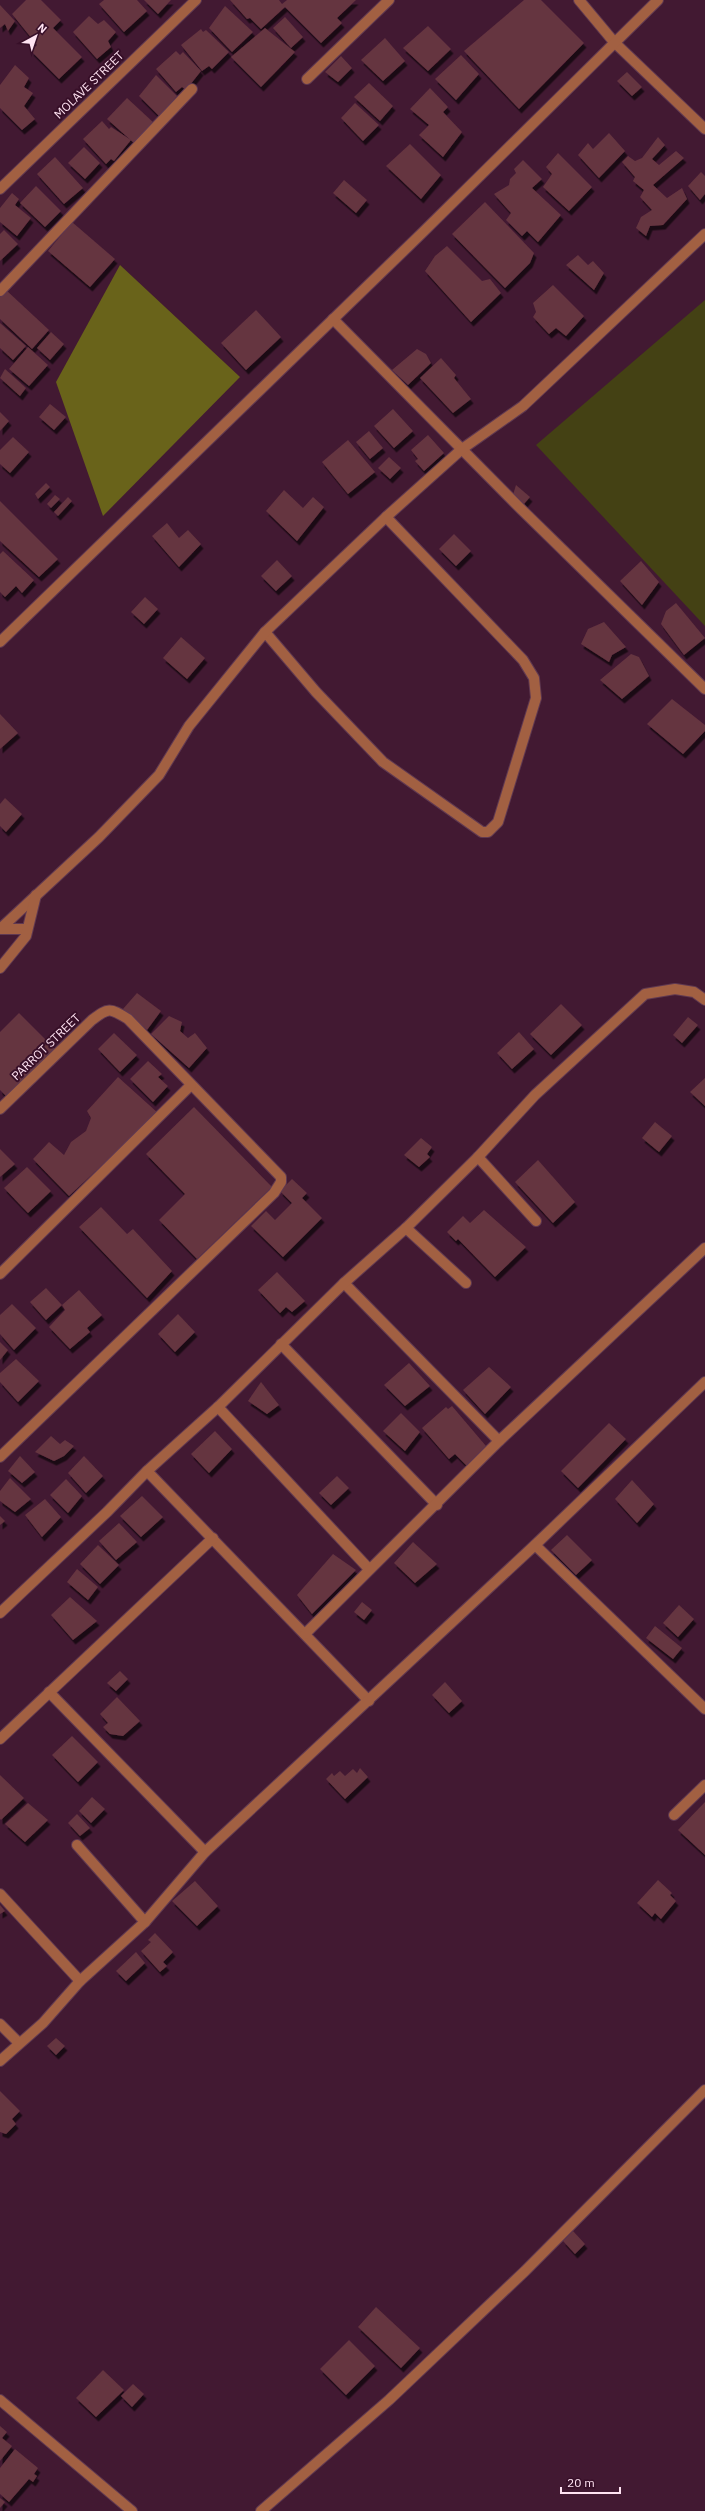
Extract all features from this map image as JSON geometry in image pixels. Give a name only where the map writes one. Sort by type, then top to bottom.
[{"type":"street","name":"MOLAVE STREET","points":[[0,189],[196,0]]},
{"type":"street","points":[[307,79],[389,0]]},
{"type":"street","points":[[579,0],[614,42],[705,129]]},
{"type":"street","points":[[0,642],[333,319],[658,0]]},
{"type":"street","points":[[0,291],[192,89]]},
{"type":"street","points":[[0,929],[99,837],[159,775],[189,726],[265,632],[386,517],[462,449],[522,406],[705,234]]},
{"type":"street","points":[[333,319],[462,449],[705,689]]},
{"type":"street","points":[[265,632],[316,692],[383,762],[482,832],[492,830],[498,822],[527,733],[536,698],[534,678],[518,654],[386,517]]},
{"type":"street","points":[[0,968],[22,943],[36,895]]},
{"type":"street","points":[[0,929],[27,929]]},
{"type":"street","points":[[0,1613],[107,1512],[147,1471],[218,1407],[344,1283],[406,1228],[478,1157],[535,1095],[645,994],[675,989],[694,992],[705,1000]]},
{"type":"street","name":"PARROT STREET","points":[[0,1109],[92,1020],[106,1010],[113,1010],[128,1018],[191,1085]]},
{"type":"street","points":[[0,1274],[191,1085],[279,1172],[281,1182],[274,1193],[0,1457]]},
{"type":"street","points":[[478,1157],[536,1221]]},
{"type":"street","points":[[406,1228],[466,1283]]},
{"type":"street","points":[[305,1634],[369,1569],[437,1505],[499,1441],[705,1248]]},
{"type":"street","points":[[344,1283],[499,1441]]},
{"type":"street","points":[[281,1344],[437,1505]]},
{"type":"street","points":[[0,2061],[43,2022],[80,1981],[146,1922],[204,1852],[535,1546],[705,1382]]},
{"type":"street","points":[[218,1407],[369,1569]]},
{"type":"street","points":[[147,1471],[369,1701]]},
{"type":"street","points":[[0,1739],[213,1538]]},
{"type":"street","points":[[535,1546],[705,1709]]},
{"type":"street","points":[[49,1692],[204,1852]]},
{"type":"street","points":[[674,1815],[705,1784]]},
{"type":"street","points":[[77,1845],[146,1922]]},
{"type":"street","points":[[0,1894],[80,1981]]},
{"type":"street","points":[[0,2024],[19,2043]]},
{"type":"street","points":[[261,2511],[406,2384],[525,2270],[705,2090]]},
{"type":"street","points":[[0,2400],[132,2511]]},
{"type":"shaded area","points":[[120,265],[240,377],[103,516],[56,382]]},
{"type":"shaded area","points":[[705,300],[705,626],[536,445]]},
{"type":"building","points":[[26,0],[41,0],[61,20],[53,28],[82,57],[59,79],[31,51],[37,45],[12,14]]},
{"type":"building","points":[[104,0],[137,0],[147,11],[124,32],[99,4]]},
{"type":"building","points":[[144,0],[171,0],[158,14]]},
{"type":"building","points":[[230,0],[279,0],[282,4],[287,0],[356,0],[337,18],[342,23],[321,43],[285,7],[261,29],[250,18],[247,19]]},
{"type":"building","points":[[524,0],[541,0],[584,43],[519,109],[464,51]]},
{"type":"building","points":[[0,5],[15,21],[8,31],[5,24],[0,28]]},
{"type":"building","points":[[225,6],[253,32],[232,52],[209,28]]},
{"type":"building","points":[[89,16],[98,24],[104,20],[116,32],[108,41],[111,47],[97,59],[73,32]]},
{"type":"building","points":[[285,17],[303,37],[291,48],[273,28]]},
{"type":"building","points":[[428,26],[451,49],[428,71],[403,48]]},
{"type":"building","points":[[265,28],[295,52],[261,87],[231,57]]},
{"type":"building","points":[[201,29],[203,32],[206,30],[229,52],[212,69],[209,66],[202,71],[181,45]]},
{"type":"building","points":[[385,38],[405,61],[383,81],[361,60]]},
{"type":"building","points":[[176,51],[180,55],[183,52],[201,71],[186,90],[182,87],[176,92],[156,69]]},
{"type":"building","points":[[461,55],[479,74],[456,100],[435,79]]},
{"type":"building","points":[[341,56],[352,68],[338,82],[325,72]]},
{"type":"building","points":[[15,65],[29,78],[24,87],[33,93],[24,106],[35,119],[22,130],[0,108],[0,85]]},
{"type":"building","points":[[627,72],[642,87],[632,96],[617,81]]},
{"type":"building","points":[[156,75],[177,96],[160,117],[139,96]]},
{"type":"building","points":[[369,83],[393,106],[380,121],[354,97]]},
{"type":"building","points":[[430,88],[448,107],[443,112],[462,132],[443,157],[419,135],[429,125],[410,109]]},
{"type":"building","points":[[127,98],[154,123],[135,144],[107,119]]},
{"type":"building","points":[[355,103],[379,125],[363,141],[341,118]]},
{"type":"building","points":[[102,121],[109,129],[111,127],[131,140],[114,161],[111,159],[106,164],[83,139]]},
{"type":"building","points":[[609,133],[625,151],[599,178],[578,155],[588,143],[593,149]]},
{"type":"building","points":[[658,137],[665,145],[652,159],[659,165],[676,151],[684,158],[653,185],[667,198],[682,188],[687,199],[663,225],[650,226],[646,236],[636,228],[641,217],[652,210],[640,197],[644,190],[633,181],[635,177],[622,162],[628,156],[635,161],[642,158]]},
{"type":"building","points":[[410,144],[441,175],[421,199],[386,166]]},
{"type":"building","points":[[84,147],[100,163],[85,179],[68,163]]},
{"type":"building","points":[[558,153],[592,187],[569,211],[543,187],[552,174],[546,167]]},
{"type":"building","points":[[55,157],[83,188],[64,204],[37,174]]},
{"type":"building","points":[[523,160],[542,179],[532,188],[561,215],[538,242],[527,231],[522,236],[506,220],[511,213],[494,194],[509,185],[510,179],[516,173],[514,169]]},
{"type":"building","points":[[701,172],[705,176],[705,194],[700,200],[688,186]]},
{"type":"building","points":[[344,180],[367,200],[356,213],[333,193]]},
{"type":"building","points":[[36,186],[61,211],[45,227],[20,203]]},
{"type":"building","points":[[12,193],[19,199],[15,205],[31,218],[17,236],[0,222],[0,208]]},
{"type":"building","points":[[485,202],[534,253],[530,263],[505,288],[452,234]]},
{"type":"building","points":[[72,222],[115,259],[90,287],[48,251]]},
{"type":"building","points":[[4,230],[18,244],[0,261],[0,234]]},
{"type":"building","points":[[447,246],[482,281],[490,279],[501,293],[471,322],[425,271],[435,256]]},
{"type":"building","points":[[578,255],[588,265],[593,261],[604,273],[594,290],[566,265]]},
{"type":"building","points":[[553,285],[584,316],[566,336],[556,328],[549,334],[533,317],[536,312],[533,303]]},
{"type":"building","points":[[6,290],[49,330],[32,349],[0,319],[0,297]]},
{"type":"building","points":[[256,310],[281,337],[246,370],[221,343]]},
{"type":"building","points":[[0,323],[26,346],[13,360],[0,348]]},
{"type":"building","points":[[51,332],[64,344],[50,360],[37,348]]},
{"type":"building","points":[[28,347],[48,365],[29,386],[9,369]]},
{"type":"building","points":[[417,349],[426,354],[431,363],[408,385],[392,370]]},
{"type":"building","points":[[441,358],[456,375],[454,378],[471,399],[453,413],[420,378]]},
{"type":"building","points":[[5,369],[26,388],[20,396],[0,378]]},
{"type":"building","points":[[50,404],[66,417],[54,430],[39,417]]},
{"type":"building","points":[[393,409],[413,431],[394,448],[374,426]]},
{"type":"building","points":[[0,412],[9,421],[0,431]]},
{"type":"building","points":[[369,431],[383,448],[370,459],[356,442]]},
{"type":"building","points":[[428,435],[444,453],[424,471],[415,461],[418,459],[411,450]]},
{"type":"building","points":[[13,437],[29,452],[10,473],[0,464],[0,450]]},
{"type":"building","points":[[348,440],[375,472],[348,494],[322,462]]},
{"type":"building","points":[[389,457],[401,468],[390,479],[378,468]]},
{"type":"building","points":[[46,483],[50,487],[38,499],[35,494]]},
{"type":"building","points":[[516,485],[530,497],[524,504],[513,495]]},
{"type":"building","points":[[284,490],[303,508],[313,497],[324,507],[297,541],[266,511]]},
{"type":"building","points":[[55,495],[60,499],[51,508],[47,504]]},
{"type":"building","points":[[68,497],[72,501],[58,516],[54,512]]},
{"type":"building","points":[[0,501],[58,559],[39,577],[0,541]]},
{"type":"building","points":[[167,523],[179,538],[188,530],[201,544],[179,567],[152,536]]},
{"type":"building","points":[[454,534],[471,551],[456,566],[439,549]]},
{"type":"building","points":[[3,551],[34,580],[22,593],[16,586],[5,597],[0,592],[0,554]]},
{"type":"building","points":[[277,560],[292,576],[276,591],[261,576]]},
{"type":"building","points":[[641,561],[659,582],[642,605],[620,581]]},
{"type":"building","points":[[145,597],[158,609],[144,624],[131,612]]},
{"type":"building","points":[[676,603],[705,638],[684,655],[661,624],[666,611]]},
{"type":"building","points":[[604,622],[626,647],[612,655],[609,662],[581,644],[588,629]]},
{"type":"building","points":[[181,637],[205,658],[187,679],[163,658]]},
{"type":"building","points":[[631,654],[639,657],[649,676],[622,699],[600,680]]},
{"type":"building","points":[[672,699],[705,725],[705,731],[683,754],[647,724]]},
{"type":"building","points":[[0,714],[18,733],[0,749]]},
{"type":"building","points":[[5,798],[22,814],[6,832],[0,826],[0,804]]},
{"type":"building","points":[[137,993],[161,1011],[147,1030],[123,1009]]},
{"type":"building","points":[[561,1004],[582,1025],[551,1055],[530,1034]]},
{"type":"building","points":[[19,1013],[55,1049],[7,1097],[0,1090],[0,1032]]},
{"type":"building","points":[[169,1016],[182,1022],[180,1031],[188,1038],[195,1033],[207,1048],[189,1068],[151,1034]]},
{"type":"building","points":[[688,1017],[698,1025],[682,1043],[673,1035]]},
{"type":"building","points":[[519,1032],[534,1049],[512,1069],[497,1053]]},
{"type":"building","points":[[114,1033],[137,1055],[120,1072],[98,1049]]},
{"type":"building","points":[[148,1061],[162,1074],[158,1077],[168,1086],[153,1102],[130,1079]]},
{"type":"building","points":[[118,1077],[158,1113],[69,1196],[33,1159],[49,1142],[64,1155],[71,1142],[86,1131],[91,1118],[87,1111]]},
{"type":"building","points":[[705,1078],[705,1106],[690,1092]]},
{"type":"building","points":[[194,1107],[272,1187],[197,1259],[159,1220],[185,1194],[146,1154]]},
{"type":"building","points":[[655,1122],[672,1136],[659,1152],[642,1138]]},
{"type":"building","points":[[421,1138],[432,1147],[427,1154],[430,1157],[419,1167],[404,1155]]},
{"type":"building","points":[[0,1149],[15,1164],[0,1177]]},
{"type":"building","points":[[538,1160],[575,1202],[553,1223],[515,1182]]},
{"type":"building","points":[[27,1167],[51,1191],[28,1213],[4,1188]]},
{"type":"building","points":[[292,1179],[307,1193],[302,1198],[322,1218],[283,1257],[251,1226],[266,1211],[275,1220],[292,1203],[280,1191]]},
{"type":"building","points":[[101,1207],[127,1234],[133,1229],[172,1271],[147,1298],[79,1227]]},
{"type":"building","points":[[484,1210],[526,1247],[495,1277],[458,1239],[456,1241],[447,1232],[463,1216],[470,1223]]},
{"type":"building","points":[[277,1272],[305,1301],[292,1312],[286,1307],[280,1313],[258,1290]]},
{"type":"building","points":[[46,1288],[62,1305],[46,1320],[30,1302]]},
{"type":"building","points":[[79,1290],[102,1315],[87,1328],[90,1332],[70,1349],[49,1327],[65,1310],[62,1305]]},
{"type":"building","points":[[12,1304],[36,1328],[14,1350],[0,1334],[0,1315]]},
{"type":"building","points":[[178,1314],[195,1332],[175,1352],[158,1334]]},
{"type":"building","points":[[0,1342],[8,1350],[0,1360]]},
{"type":"building","points":[[16,1359],[39,1381],[18,1402],[0,1382],[0,1373]]},
{"type":"building","points":[[409,1363],[430,1386],[405,1406],[384,1385]]},
{"type":"building","points":[[489,1367],[511,1387],[485,1414],[463,1390]]},
{"type":"building","points":[[261,1382],[279,1405],[267,1414],[248,1401]]},
{"type":"building","points":[[452,1406],[486,1446],[469,1468],[455,1454],[449,1459],[422,1428],[446,1407],[448,1409]]},
{"type":"building","points":[[401,1413],[420,1432],[405,1451],[383,1431]]},
{"type":"building","points":[[609,1423],[626,1439],[578,1488],[561,1471]]},
{"type":"building","points":[[215,1431],[232,1449],[209,1473],[191,1454]]},
{"type":"building","points":[[51,1436],[60,1444],[65,1440],[74,1446],[64,1456],[54,1461],[35,1452]]},
{"type":"building","points":[[20,1456],[35,1472],[22,1483],[8,1471]]},
{"type":"building","points":[[84,1456],[103,1476],[86,1493],[68,1473]]},
{"type":"building","points":[[337,1476],[349,1488],[331,1505],[319,1493]]},
{"type":"building","points":[[10,1478],[31,1499],[15,1512],[0,1501],[0,1491]]},
{"type":"building","points":[[66,1479],[82,1496],[68,1513],[50,1495]]},
{"type":"building","points":[[632,1480],[654,1504],[637,1523],[615,1499]]},
{"type":"building","points":[[142,1496],[163,1517],[141,1537],[120,1516]]},
{"type":"building","points":[[45,1499],[61,1517],[42,1537],[25,1515]]},
{"type":"building","points":[[0,1516],[5,1521],[0,1525]]},
{"type":"building","points":[[119,1523],[137,1542],[116,1560],[99,1541]]},
{"type":"building","points":[[567,1535],[592,1560],[576,1575],[551,1550]]},
{"type":"building","points":[[413,1542],[437,1564],[415,1583],[394,1563]]},
{"type":"building","points":[[98,1545],[119,1565],[100,1584],[80,1564]]},
{"type":"building","points":[[333,1554],[356,1570],[312,1614],[297,1595]]},
{"type":"building","points":[[77,1569],[98,1587],[88,1600],[67,1582]]},
{"type":"building","points":[[70,1597],[97,1621],[73,1640],[51,1615]]},
{"type":"building","points":[[362,1602],[372,1610],[364,1620],[354,1612]]},
{"type":"building","points":[[679,1605],[694,1619],[678,1637],[663,1623]]},
{"type":"building","points":[[655,1626],[682,1648],[673,1659],[646,1638]]},
{"type":"building","points":[[120,1671],[128,1679],[116,1691],[107,1683]]},
{"type":"building","points":[[445,1682],[462,1701],[449,1713],[432,1695]]},
{"type":"building","points":[[117,1697],[140,1721],[123,1736],[110,1734],[103,1727],[108,1723],[100,1714]]},
{"type":"building","points":[[72,1736],[98,1762],[78,1782],[52,1755]]},
{"type":"building","points":[[360,1768],[368,1777],[345,1799],[326,1779],[332,1773],[334,1776],[340,1771],[345,1776],[353,1769],[357,1773]]},
{"type":"building","points":[[0,1775],[24,1798],[1,1820],[0,1819]]},
{"type":"building","points":[[92,1797],[105,1809],[91,1823],[79,1811]]},
{"type":"building","points":[[705,1802],[705,1855],[678,1830]]},
{"type":"building","points":[[28,1803],[48,1820],[25,1842],[5,1824]]},
{"type":"building","points":[[77,1814],[90,1828],[80,1836],[68,1823]]},
{"type":"building","points":[[658,1880],[672,1893],[670,1895],[676,1901],[661,1919],[655,1913],[652,1917],[637,1903]]},
{"type":"building","points":[[195,1881],[218,1906],[197,1926],[172,1901]]},
{"type":"building","points":[[0,1905],[5,1911],[0,1914]]},
{"type":"building","points":[[155,1933],[173,1952],[163,1962],[167,1966],[160,1972],[141,1951],[151,1942],[148,1940]]},
{"type":"building","points":[[136,1952],[145,1963],[126,1981],[116,1971]]},
{"type":"building","points":[[56,2038],[65,2046],[56,2055],[47,2046]]},
{"type":"building","points":[[0,2091],[20,2111],[12,2119],[16,2124],[6,2134],[0,2132]]},
{"type":"building","points":[[573,2231],[585,2244],[575,2254],[563,2241]]},
{"type":"building","points":[[376,2307],[420,2348],[401,2368],[358,2327]]},
{"type":"building","points":[[349,2340],[375,2366],[346,2395],[320,2369]]},
{"type":"building","points":[[103,2370],[124,2390],[96,2417],[76,2398]]},
{"type":"building","points":[[133,2384],[144,2394],[132,2407],[121,2396]]},
{"type":"building","points":[[0,2426],[7,2432],[2,2438],[12,2446],[0,2461]]},
{"type":"building","points":[[15,2449],[38,2468],[34,2474],[37,2476],[33,2482],[29,2479],[9,2502],[0,2494],[0,2468]]},
{"type":"building","points":[[0,2498],[5,2502],[0,2508]]}]
